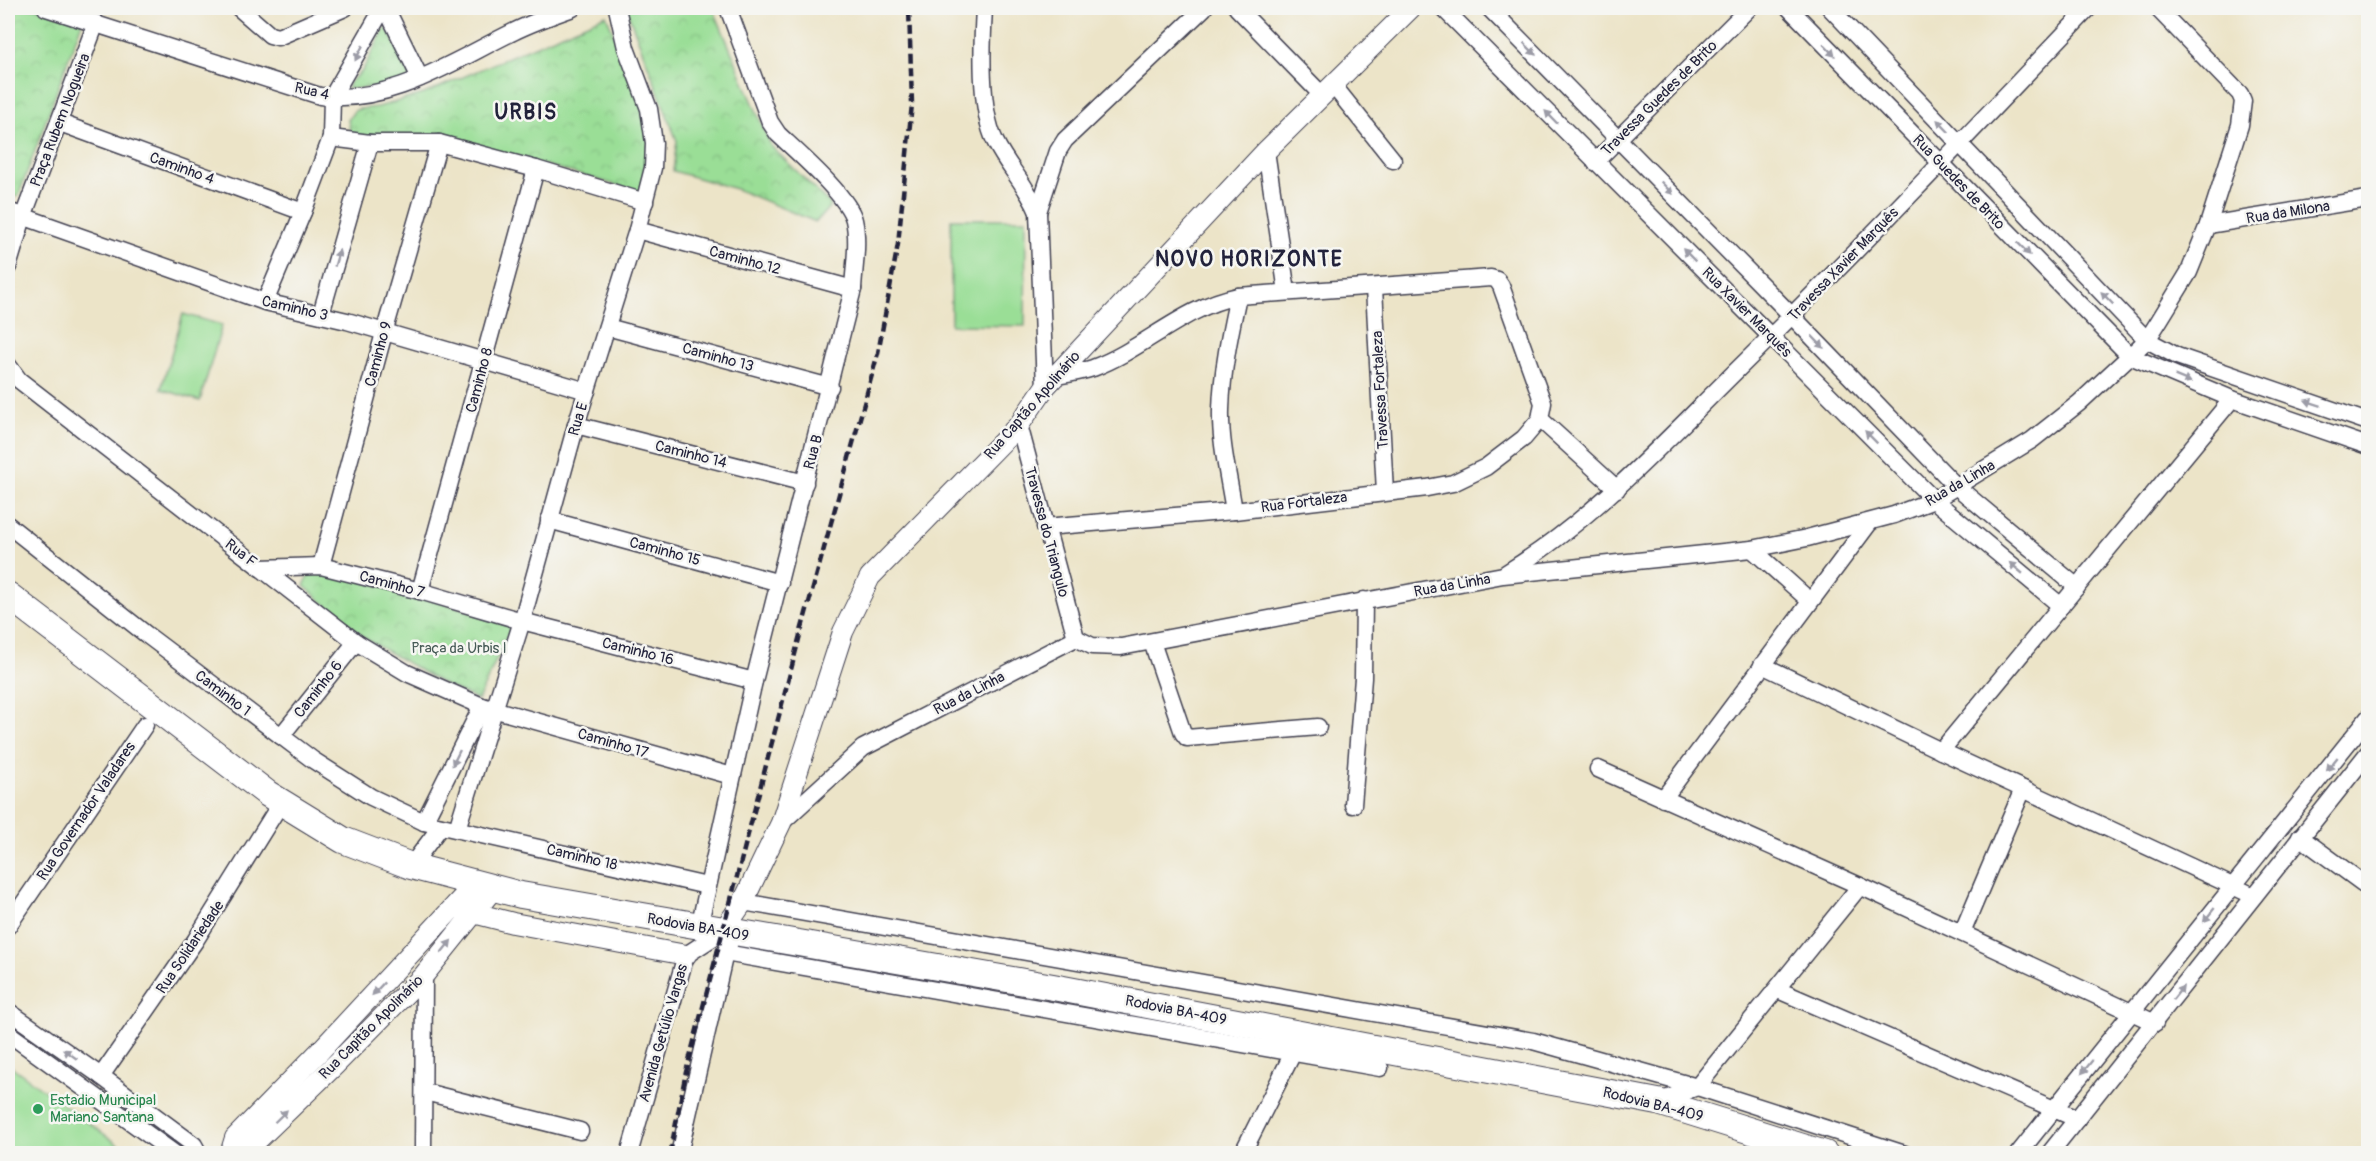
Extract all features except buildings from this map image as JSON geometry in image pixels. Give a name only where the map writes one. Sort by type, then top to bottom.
[{"type":"main road","name":"Rodovia BA-409","points":[[8,595],[268,794],[343,840],[411,866],[521,895],[720,936],[1042,985],[1301,1043],[1658,1102],[1825,1154]]},
{"type":"street","name":"Rua 4","points":[[45,8],[70,12],[96,23],[309,92],[332,97],[387,91],[420,78],[516,30],[573,8]]},
{"type":"street","points":[[239,8],[270,35],[278,37],[345,8]]},
{"type":"street","points":[[385,8],[420,78]]},
{"type":"street","points":[[265,302],[331,138],[332,97],[385,8]]},
{"type":"street","name":"Rua E","points":[[411,866],[441,825],[522,621],[576,425],[645,202],[653,168],[654,143],[649,109],[626,48],[617,8]]},
{"type":"street","name":"Rua B","points":[[720,936],[706,886],[754,681],[853,290],[856,240],[854,219],[847,203],[778,134],[770,122],[728,8]]},
{"type":"street","points":[[984,8],[983,76],[989,126],[995,142],[1027,187],[1038,212],[1051,381],[1113,359],[1199,308],[1238,296],[1491,278],[1497,280],[1502,286],[1543,403],[1540,419],[1617,489]]},
{"type":"street","points":[[1038,212],[1058,151],[1065,140],[1204,8]]},
{"type":"street","points":[[1237,8],[1328,90],[1393,160]]},
{"type":"street","name":"Rua Captão Apolinário","points":[[720,936],[742,903],[781,823],[843,632],[870,577],[1018,425],[1051,381],[1266,151],[1411,8]]},
{"type":"street","name":"Rua Xavier Marquês","points":[[1443,8],[1934,500],[2061,606]]},
{"type":"street","name":"Rua Xavier Marquês","points":[[1488,8],[1956,486],[2077,587]]},
{"type":"street","name":"Travessa Guedes de Brito","points":[[1595,162],[1749,8]]},
{"type":"street","name":"Rua Guedes de Brito","points":[[1789,8],[2130,356]]},
{"type":"street","name":"Rua Guedes de Brito","points":[[1830,8],[2147,340],[2177,356],[2368,422]]},
{"type":"street","name":"Travessa Xavier Marquês","points":[[1503,575],[1552,544],[1617,489],[1792,316],[2089,8]]},
{"type":"street","name":"Rua da Linha","points":[[781,823],[863,748],[1076,639],[1092,646],[1104,647],[1152,642],[1503,575],[1752,549],[1870,522],[1934,500],[2032,440],[2079,403],[2147,340],[2189,272],[2208,225],[2240,125],[2243,101],[2240,94],[2157,8]]},
{"type":"street","name":"Praça Rubem Nogueira","points":[[15,214],[60,123],[96,23]]},
{"type":"street","name":"Caminho 4","points":[[60,123],[303,212]]},
{"type":"street","points":[[331,138],[370,142],[438,143],[537,169],[645,202]]},
{"type":"street","points":[[321,314],[370,142]]},
{"type":"street","name":"Caminho 9","points":[[321,566],[438,143]]},
{"type":"street","points":[[1266,151],[1287,292]]},
{"type":"street","name":"Caminho 8","points":[[420,591],[537,169]]},
{"type":"street","name":"Rua da Milona","points":[[2208,225],[2368,200]]},
{"type":"street","points":[[8,267],[15,214]]},
{"type":"street","name":"Caminho 3","points":[[15,214],[265,302],[321,314],[587,391]]},
{"type":"street","name":"Caminho 12","points":[[637,230],[853,290]]},
{"type":"street","name":"Travessa Fortaleza","points":[[1374,288],[1385,492]]},
{"type":"street","points":[[1234,511],[1222,436],[1221,411],[1227,350],[1238,296]]},
{"type":"street","name":"Caminho 13","points":[[607,327],[830,387]]},
{"type":"street","points":[[2130,356],[2232,399],[2368,446]]},
{"type":"street","name":"Rua F","points":[[8,365],[19,380],[356,642],[407,673],[488,708]]},
{"type":"street","points":[[1941,751],[2232,399]]},
{"type":"street","name":"Rua Fortaleza","points":[[1045,527],[1234,511],[1453,483],[1486,467],[1524,438],[1540,419]]},
{"type":"street","name":"Caminho 14","points":[[576,425],[805,483]]},
{"type":"street","name":"Travessa do Triangulo","points":[[1018,425],[1076,639]]},
{"type":"street","name":"Caminho 15","points":[[549,520],[780,582]]},
{"type":"street","points":[[1663,799],[1870,522]]},
{"type":"street","name":"Caminho 1","points":[[8,525],[147,635],[314,760],[371,797],[441,825]]},
{"type":"street","points":[[1752,549],[1810,601]]},
{"type":"street","name":"Caminho 7","points":[[260,568],[321,566],[420,591],[522,621]]},
{"type":"street","points":[[1353,805],[1363,678],[1364,600]]},
{"type":"street","name":"Caminho 16","points":[[522,621],[754,681]]},
{"type":"street","name":"Caminho 6","points":[[281,736],[356,642]]},
{"type":"street","points":[[1152,642],[1183,733],[1187,738],[1318,727]]},
{"type":"street","points":[[1762,664],[1941,751],[2254,897]]},
{"type":"street","points":[[441,825],[488,708]]},
{"type":"street","name":"Caminho 17","points":[[488,708],[732,776]]},
{"type":"street","points":[[2018,1154],[2368,718]]},
{"type":"street","name":"Rua Governador Valadares","points":[[8,926],[145,725]]},
{"type":"street","points":[[2049,1154],[2368,753]]},
{"type":"street","points":[[1598,769],[1860,886],[2155,1023]]},
{"type":"street","points":[[1962,933],[2023,789]]},
{"type":"street","name":"Rua Solidariedade","points":[[101,1076],[195,941],[274,814]]},
{"type":"street","name":"Caminho 18","points":[[441,825],[706,886]]},
{"type":"street","points":[[2300,837],[2368,887]]},
{"type":"street","name":"Rua Capitão Apolinário","points":[[230,1154],[235,1138],[321,1050],[453,907],[484,886]]},
{"type":"street","name":"Rua Capitão Apolinário","points":[[237,1154],[247,1150],[424,975],[473,913],[484,886]]},
{"type":"street","points":[[1658,1102],[1697,1087],[1778,990],[1860,886]]},
{"type":"street","points":[[742,903],[1533,1041],[1697,1087],[1905,1154]]},
{"type":"street","points":[[453,907],[513,923],[686,955]]},
{"type":"street","points":[[679,1154],[720,936]]},
{"type":"street","name":"Avenida Getúlio Vargas","points":[[629,1154],[686,955],[720,936]]},
{"type":"street","points":[[423,1154],[424,975]]},
{"type":"street","points":[[1778,990],[2077,1119]]},
{"type":"street","points":[[8,1011],[194,1145],[199,1154]]},
{"type":"street","points":[[8,1032],[175,1154]]},
{"type":"street","points":[[1242,1154],[1301,1043],[1380,1068]]},
{"type":"street","points":[[321,1050],[336,1064]]},
{"type":"street","points":[[424,1092],[580,1131]]},
{"type":"green space","points":[[8,8],[37,8],[82,22],[18,197],[8,194]]},
{"type":"green space","points":[[626,8],[713,8],[771,146],[831,205],[816,222],[736,189],[673,171],[677,141]]},
{"type":"green space","points":[[606,15],[643,103],[651,133],[641,192],[549,166],[353,135],[350,131],[348,120],[354,111],[424,94]]},
{"type":"green space","points":[[386,26],[416,86],[347,89],[349,83],[362,71]]},
{"type":"green space","points":[[951,219],[1026,219],[1025,326],[951,325]]},
{"type":"green space","points":[[183,314],[222,325],[200,401],[161,389]]},
{"type":"green space","name":"Praça da Urbis I","points":[[313,566],[513,623],[478,700],[445,685],[366,639],[304,586]]},
{"type":"green space","name":"Estadio Municipal Mariano Santana","points":[[8,1064],[130,1153],[8,1153]]},
{"type":"railway","points":[[670,1154],[686,1072],[800,635],[878,353],[898,244],[912,104],[909,8]]},
{"type":"place","name":"Estadio Municipal Mariano Santana","points":[[38,1109]]},
{"type":"district","name":"URBIS","points":[[526,112]]},
{"type":"district","name":"NOVO HORIZONTE","points":[[1249,259]]}]
